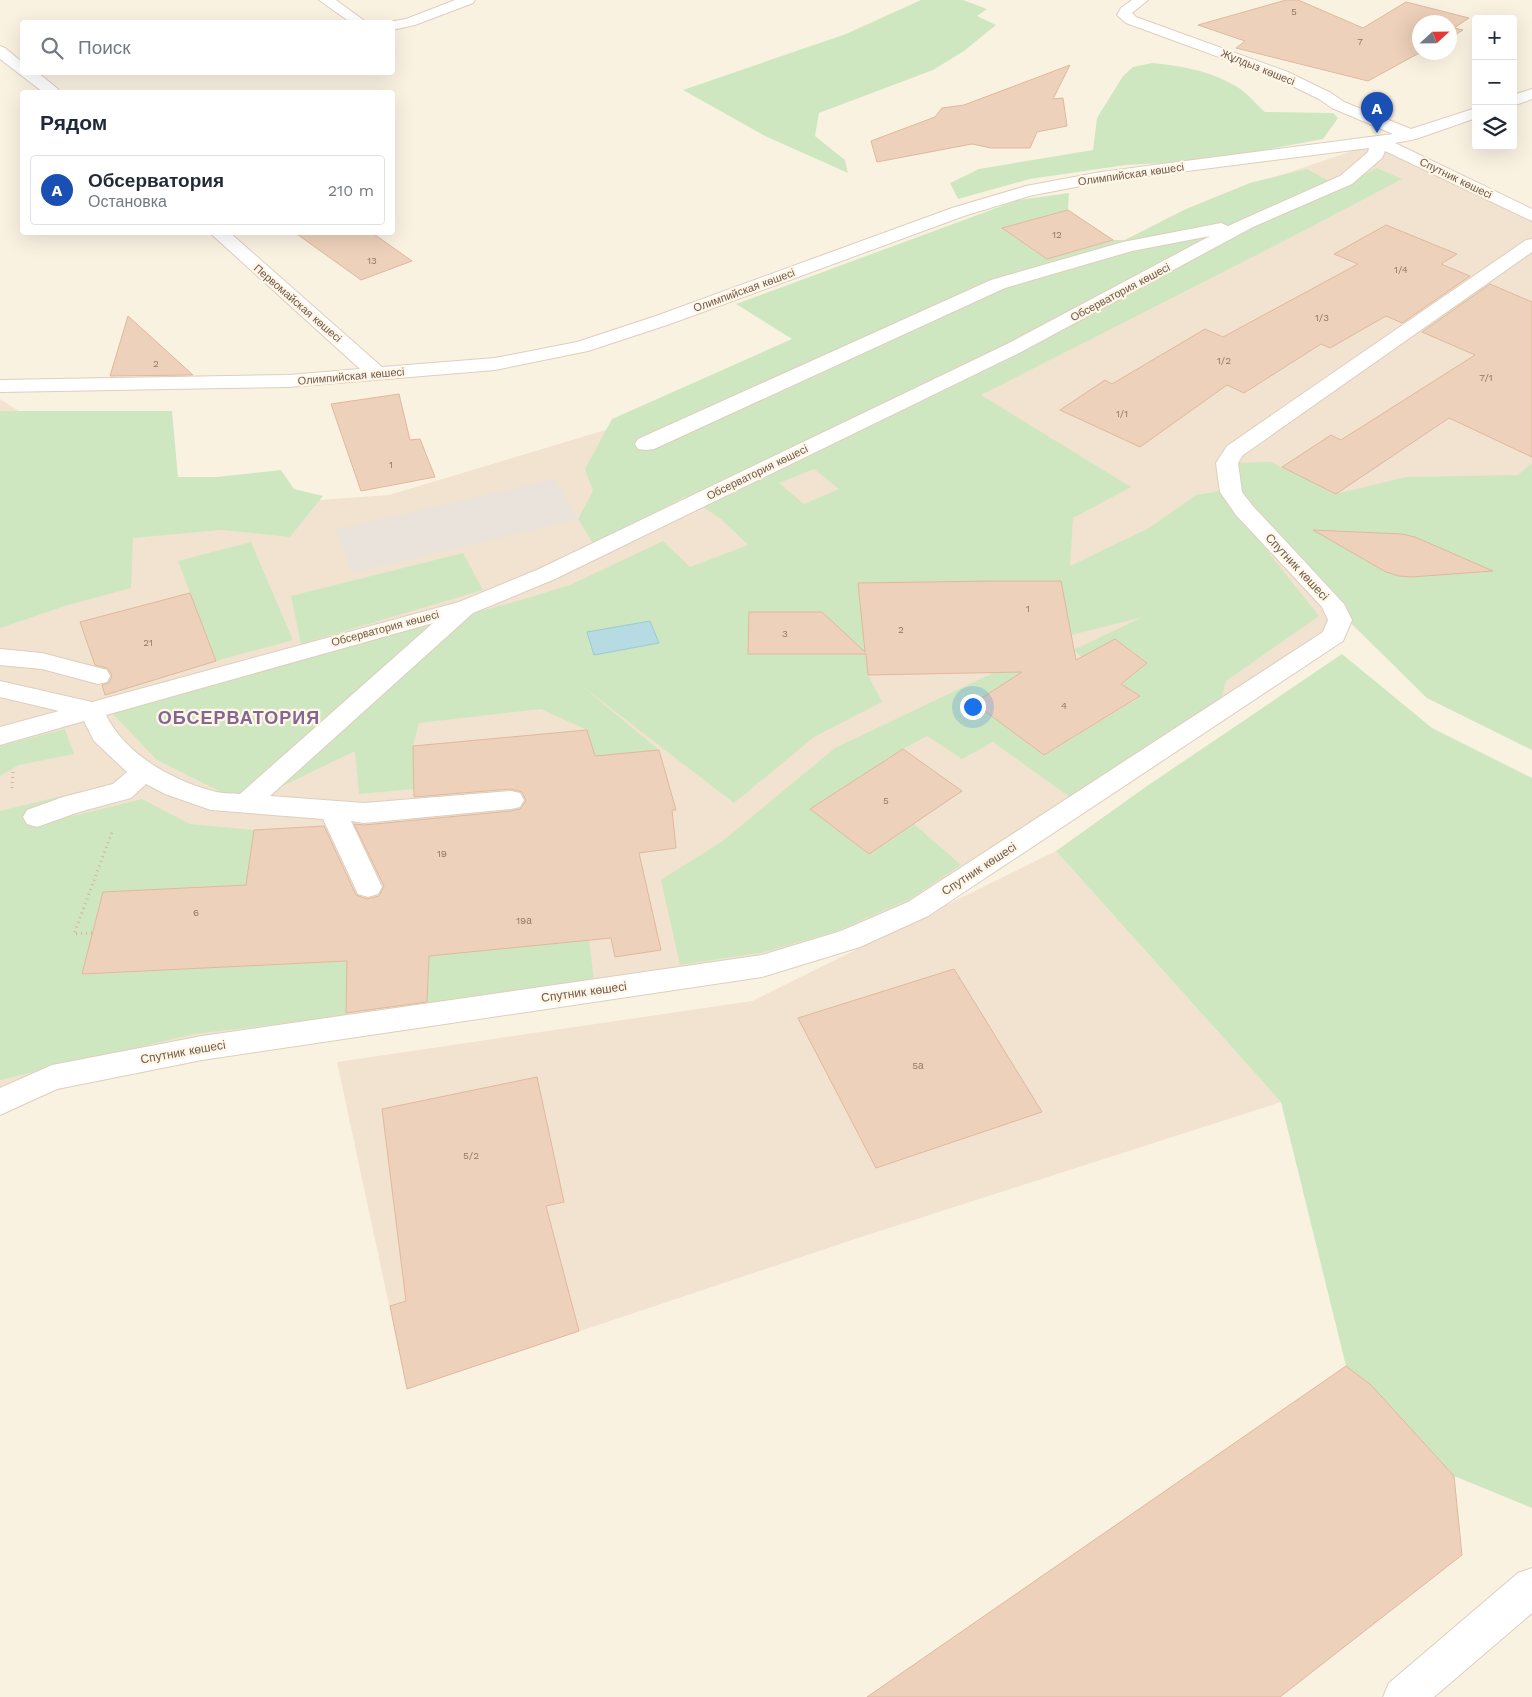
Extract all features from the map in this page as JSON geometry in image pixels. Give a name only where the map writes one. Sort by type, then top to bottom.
[{"type":"street","points":[[326,0],[356,20]]},
{"type":"street","points":[[395,25],[410,22],[468,0]]},
{"type":"street","name":"Жұлдыз көшесі","points":[[1141,0],[1126,11],[1124,15],[1131,20],[1282,75],[1325,96],[1338,105],[1410,135]]},
{"type":"street","points":[[0,51],[20,67]]},
{"type":"street","points":[[31,75],[50,90]]},
{"type":"street","points":[[1517,100],[1532,94]]},
{"type":"street","name":"Олимпийская көшесі","points":[[0,386],[289,381],[495,364],[581,347],[663,320],[958,212],[1026,191],[1101,177],[1379,142],[1410,135],[1472,114]]},
{"type":"street","name":"Спутник көшесі","points":[[1379,142],[1532,216]]},
{"type":"street","name":"Обсерватория көшесі","points":[[0,736],[467,607],[547,574],[1014,348],[1247,223],[1346,180],[1376,154],[1379,142]]},
{"type":"street","points":[[646,444],[998,284],[1129,246],[1247,223]]},
{"type":"street","name":"Первомайская көшесі","points":[[221,235],[378,374]]},
{"type":"street","name":"Спутник көшесі","points":[[0,1102],[52,1078],[202,1048],[762,966],[850,940],[918,909],[1334,636],[1340,620],[1332,604],[1244,510],[1232,492],[1227,463],[1235,451],[1532,244]]},
{"type":"street","points":[[245,804],[467,607]]},
{"type":"street","points":[[0,657],[42,661],[98,676]]},
{"type":"street","name":"Обсерватория көшесі","points":[[0,688],[91,710]]},
{"type":"street","points":[[91,710],[103,735],[143,772],[174,787],[211,800],[364,813],[511,800]]},
{"type":"street","points":[[37,817],[72,804],[122,790],[143,772]]},
{"type":"street","points":[[332,810],[368,887]]},
{"type":"street","points":[[1404,1697],[1532,1587]]},
{"type":"path","points":[[92,933],[74,934],[115,822],[122,790]]},
{"type":"shaded area","name":"ОБСЕРВАТОРИЯ","points":[[1379,142],[1532,219],[1532,750],[1427,698],[1333,606],[1340,620],[918,909],[762,966],[201,1048],[0,1102],[0,399],[174,510],[389,495],[732,392],[1125,240],[1184,210],[1250,183],[1275,177]]},
{"type":"shaded area","points":[[555,479],[578,519],[353,573],[335,530]]},
{"type":"shaded area","points":[[1056,851],[1281,1102],[855,1239],[407,1389],[337,1062],[752,1001]]},
{"type":"green space","points":[[921,0],[963,0],[987,9],[977,16],[996,25],[964,51],[933,70],[819,113],[815,136],[845,160],[848,173],[765,136],[683,90],[846,34]]},
{"type":"green space","points":[[1152,63],[1186,68],[1218,77],[1242,90],[1265,112],[1333,113],[1338,118],[1323,139],[1205,161],[1126,165],[1030,179],[958,199],[950,183],[979,169],[1093,150],[1097,118],[1123,76],[1133,67]]},
{"type":"green space","points":[[1377,168],[1402,179],[981,395],[1131,487],[1073,518],[1070,566],[1149,528],[1196,495],[1220,491],[1319,616],[1226,681],[1220,703],[1071,798],[993,742],[962,759],[927,736],[903,749],[810,809],[869,854],[914,824],[961,865],[910,899],[837,931],[765,952],[680,965],[661,880],[724,840],[835,748],[1016,662],[1045,679],[988,713],[1045,755],[1140,697],[1121,684],[1147,662],[1115,639],[1082,657],[1073,650],[1143,617],[1071,635],[1060,581],[987,581],[994,635],[946,674],[931,582],[858,584],[868,675],[882,702],[814,737],[734,803],[582,686],[659,750],[595,756],[587,730],[541,709],[419,723],[413,746],[414,789],[359,794],[355,751],[245,804],[157,760],[110,711],[521,600],[570,585],[663,541],[690,567],[748,545],[721,519],[686,496],[594,545],[578,519],[593,491],[585,469],[612,419],[792,339],[736,304],[1018,200],[1069,193],[1068,210],[1003,228],[1047,259],[1113,240],[1125,240],[1184,210],[1250,183],[1307,169],[1340,187]],"holes":[[[814,469],[839,489],[804,504],[779,483]],[[749,612],[821,612],[823,654],[748,654]]]},
{"type":"green space","points":[[0,411],[172,411],[178,477],[217,477],[281,470],[294,489],[323,496],[290,537],[221,530],[133,538],[131,588],[68,605],[0,628]]},
{"type":"green space","points":[[1271,462],[1336,494],[1406,477],[1518,475],[1532,463],[1532,750],[1427,698],[1332,604],[1244,510],[1227,463]]},
{"type":"green space","points":[[251,542],[293,640],[216,661],[178,561]]},
{"type":"green space","points":[[463,553],[483,590],[301,644],[291,596]]},
{"type":"green space","points":[[1342,654],[1432,728],[1532,778],[1532,1508],[1454,1476],[1371,1385],[1346,1366],[1281,1102],[1056,851],[1147,786]]},
{"type":"green space","points":[[65,729],[74,754],[19,765],[0,776],[0,746]]},
{"type":"green space","points":[[70,794],[73,816],[142,799],[190,824],[254,830],[246,885],[103,892],[82,974],[285,964],[288,945],[348,938],[346,1016],[194,1034],[0,1080],[0,811]]},
{"type":"green space","points":[[461,899],[462,953],[589,940],[594,980],[427,1009],[429,955],[399,958],[400,932],[348,938],[350,908]]},
{"type":"water","points":[[650,621],[659,643],[594,655],[587,632]]},
{"type":"building","points":[[1286,0],[1298,0],[1363,28],[1406,2],[1469,18],[1457,26],[1457,15],[1412,15],[1412,57],[1368,81],[1236,48],[1245,41],[1198,25]]},
{"type":"building","points":[[1070,65],[1053,99],[1063,98],[1067,126],[1037,132],[1030,148],[991,148],[972,144],[877,162],[871,141],[935,117],[942,108],[964,105]]},
{"type":"building","points":[[1068,210],[1113,240],[1047,259],[1002,228]]},
{"type":"building","points":[[1386,225],[1457,254],[1441,264],[1470,276],[1402,323],[1386,316],[1330,348],[1321,344],[1244,393],[1227,385],[1140,447],[1060,410],[1105,380],[1112,384],[1205,329],[1223,337],[1358,264],[1334,254]]},
{"type":"building","points":[[298,235],[375,235],[412,261],[361,280]]},
{"type":"building","points":[[1490,284],[1532,302],[1532,457],[1449,418],[1336,494],[1282,467],[1331,435],[1341,440],[1475,355],[1422,332]]},
{"type":"building","points":[[128,316],[193,375],[110,376]]},
{"type":"building","points":[[399,394],[410,440],[420,439],[435,477],[361,491],[331,404]]},
{"type":"building","points":[[1313,530],[1402,534],[1415,537],[1493,571],[1411,577],[1399,576],[1386,572]]},
{"type":"building","points":[[1061,581],[1076,660],[1115,639],[1147,663],[1121,684],[1140,696],[1044,755],[974,703],[1022,672],[868,675],[866,654],[748,654],[749,612],[822,612],[865,652],[858,583]]},
{"type":"building","points":[[190,593],[216,661],[105,695],[102,685],[109,683],[112,675],[107,668],[95,665],[80,622]]},
{"type":"building","points":[[587,730],[595,756],[659,750],[676,810],[672,810],[676,848],[639,853],[661,950],[615,957],[611,938],[429,956],[427,1002],[346,1013],[347,961],[82,974],[103,892],[246,885],[254,830],[324,826],[356,895],[367,899],[379,896],[384,886],[354,824],[364,825],[511,811],[520,809],[526,801],[522,792],[511,789],[414,797],[413,746]]},
{"type":"building","points":[[903,749],[962,791],[869,854],[810,809]]},
{"type":"building","points":[[954,969],[1042,1112],[876,1168],[798,1018]]},
{"type":"building","points":[[537,1077],[564,1202],[546,1206],[579,1331],[407,1389],[390,1306],[406,1301],[382,1109]]},
{"type":"building","points":[[1346,1366],[1371,1385],[1454,1476],[1462,1555],[1280,1697],[867,1697]]},
{"type":"place","name":"Обсерватория","points":[[1377,133]]},
{"type":"district","name":"ОБСЕРВАТОРИЯ","points":[[239,718]]}]
